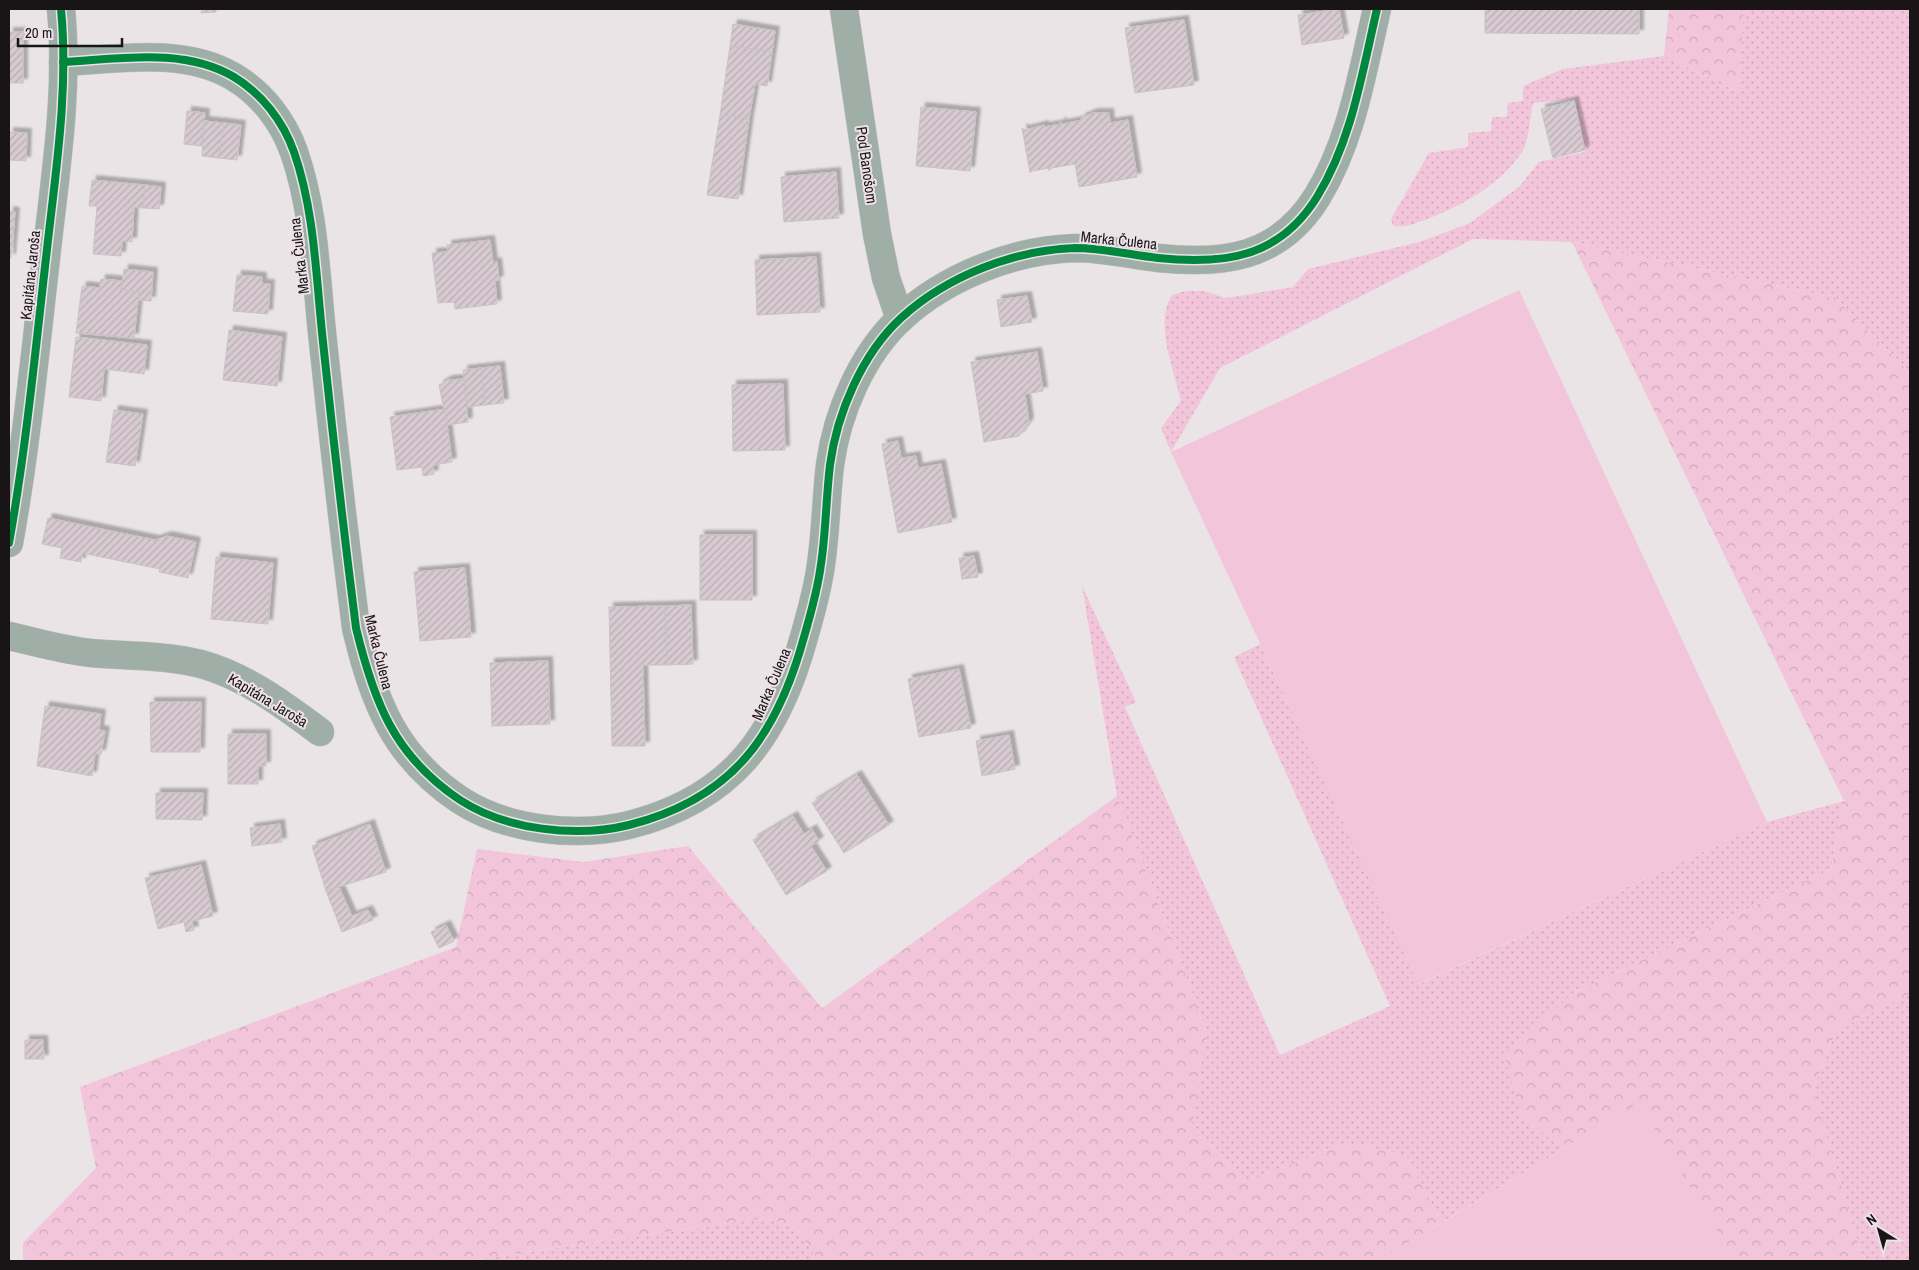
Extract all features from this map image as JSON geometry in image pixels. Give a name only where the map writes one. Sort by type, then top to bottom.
[{"type":"street","name":"Kapitána Jaroša","points":[[9,543],[36,344],[61,123],[63,62],[61,9]]},
{"type":"street","name":"Pod Banošom","points":[[844,9],[877,234],[886,278],[900,319]]},
{"type":"street","name":"Marka Čulena","points":[[63,62],[173,58],[204,63],[233,76],[259,95],[280,122],[294,151],[310,222],[356,628],[367,674],[379,706],[396,735],[415,761],[437,782],[463,802],[490,815],[521,824],[586,832],[617,828],[683,808],[716,787],[745,760],[768,729],[784,698],[798,660],[821,566],[831,460],[840,422],[859,377],[874,352],[900,319],[929,297],[964,275],[1002,262],[1038,253],[1076,248],[1161,258],[1203,260],[1238,257],[1266,248],[1293,229],[1316,199],[1332,169],[1347,136],[1377,9]]},
{"type":"street","name":"Kapitána Jaroša","points":[[9,636],[90,653],[153,657],[201,664],[235,677],[267,695],[320,732]]},
{"type":"green space","points":[[1669,9],[1744,9],[1738,92],[1664,56]]},
{"type":"green space","points":[[1744,9],[1910,9],[1910,373],[1835,298],[1572,242],[1473,239],[1220,368],[1171,452],[1161,428],[1181,401],[1170,361],[1165,333],[1167,307],[1172,295],[1185,291],[1204,291],[1226,298],[1293,287],[1308,269],[1419,242],[1470,223],[1519,187],[1539,162],[1585,152],[1575,99],[1533,103],[1528,135],[1522,152],[1502,175],[1478,194],[1450,209],[1411,225],[1396,226],[1393,225],[1391,219],[1429,153],[1468,147],[1468,133],[1491,131],[1492,117],[1507,117],[1508,103],[1523,101],[1523,86],[1563,69],[1664,56],[1738,92]]},
{"type":"green space","points":[[1572,242],[1835,298],[1910,373],[1910,994],[1836,1030],[1813,1089],[1863,1261],[1735,1261],[1639,1104],[1563,1149],[1521,1115],[1504,1054],[1572,994],[1831,869],[1844,801]]},
{"type":"green space","points":[[1519,290],[1767,822],[1418,984],[1171,452]]},
{"type":"green space","points":[[1082,586],[1136,702],[1125,707],[1280,1055],[1390,1006],[1234,657],[1260,644],[1419,984],[1767,822],[1844,801],[1831,869],[1572,994],[1521,1115],[1563,1149],[1441,1223],[1406,1155],[1345,1143],[1246,1182],[1191,1124],[1207,1031],[1117,796]]},
{"type":"green space","points":[[1117,796],[1207,1031],[1192,1125],[1246,1182],[1345,1143],[1406,1155],[1441,1223],[1379,1261],[819,1261],[796,1228],[766,1218],[464,1261],[23,1261],[23,1243],[96,1168],[80,1087],[456,947],[477,849],[584,862],[688,846],[822,1008]]},
{"type":"green space","points":[[1910,994],[1910,1261],[1863,1261],[1813,1089],[1836,1030]]},
{"type":"green space","points":[[1639,1103],[1735,1261],[1379,1261]]},
{"type":"green space","points":[[766,1218],[796,1228],[819,1261],[464,1261]]},
{"type":"building","points":[[202,9],[216,9],[216,12],[201,13]]},
{"type":"building","points":[[1339,9],[1344,38],[1302,45],[1298,15]]},
{"type":"building","points":[[1485,9],[1639,9],[1639,34],[1485,33]]},
{"type":"building","points":[[1184,20],[1194,85],[1135,93],[1125,28]]},
{"type":"building","points":[[733,24],[775,31],[772,52],[730,46]]},
{"type":"building","points":[[9,32],[23,32],[23,83],[9,83]]},
{"type":"building","points":[[730,46],[772,52],[767,86],[755,84],[749,119],[720,115]]},
{"type":"building","points":[[1574,101],[1585,150],[1553,158],[1541,109]]},
{"type":"building","points":[[921,107],[976,112],[970,171],[916,166]]},
{"type":"building","points":[[187,111],[205,113],[202,146],[184,144]]},
{"type":"building","points":[[1093,113],[1109,113],[1110,123],[1128,120],[1137,177],[1079,187],[1075,164],[1052,168],[1049,171],[1049,168],[1030,173],[1022,128],[1025,130],[1044,125],[1044,127],[1061,124],[1060,121],[1063,124],[1082,120],[1081,118]]},
{"type":"building","points":[[720,115],[749,119],[738,199],[707,195]]},
{"type":"building","points":[[204,121],[224,123],[219,158],[202,156]]},
{"type":"building","points":[[224,123],[241,125],[237,160],[219,158]]},
{"type":"building","points":[[9,132],[27,133],[26,161],[9,160]]},
{"type":"building","points":[[836,172],[839,218],[784,222],[781,177]]},
{"type":"building","points":[[92,180],[145,185],[143,208],[134,207],[132,242],[122,241],[121,256],[93,254],[97,206],[89,206]]},
{"type":"building","points":[[145,185],[161,187],[159,209],[143,208]]},
{"type":"building","points":[[9,211],[15,212],[11,258],[9,258]]},
{"type":"building","points":[[490,240],[493,263],[497,262],[499,280],[495,281],[497,304],[455,309],[454,302],[438,303],[432,253],[448,252],[447,245]]},
{"type":"building","points":[[816,257],[820,312],[757,315],[755,260]]},
{"type":"building","points":[[124,269],[153,272],[151,301],[139,300],[139,292],[121,290]]},
{"type":"building","points":[[237,275],[262,277],[262,284],[270,284],[268,314],[233,311]]},
{"type":"building","points":[[101,279],[123,281],[121,290],[139,292],[134,338],[76,333],[82,286],[100,288]]},
{"type":"building","points":[[1027,296],[1032,322],[1001,327],[997,300]]},
{"type":"building","points":[[229,330],[282,337],[277,386],[223,380]]},
{"type":"building","points":[[76,337],[147,345],[144,374],[104,369],[101,401],[69,397]]},
{"type":"building","points":[[1037,352],[1043,391],[1025,394],[1029,422],[1019,436],[984,442],[971,362]]},
{"type":"building","points":[[500,366],[504,403],[485,405],[481,368]]},
{"type":"building","points":[[481,368],[485,405],[467,407],[463,370]]},
{"type":"building","points":[[464,379],[468,422],[447,425],[439,385],[448,380]]},
{"type":"building","points":[[783,384],[785,450],[733,451],[732,385]]},
{"type":"building","points":[[445,409],[452,462],[433,465],[434,474],[423,476],[422,467],[397,470],[390,417]]},
{"type":"building","points":[[114,410],[143,414],[135,466],[106,462]]},
{"type":"building","points":[[898,441],[901,458],[897,459],[899,472],[887,474],[882,444]]},
{"type":"building","points":[[916,456],[918,468],[941,464],[952,522],[898,533],[887,474],[899,472],[897,459]]},
{"type":"building","points":[[48,518],[155,540],[167,536],[196,542],[188,578],[159,572],[160,569],[82,553],[81,562],[60,558],[62,548],[42,544]]},
{"type":"building","points":[[700,535],[752,535],[752,600],[700,600]]},
{"type":"building","points":[[974,556],[978,577],[971,578],[966,557]]},
{"type":"building","points":[[216,557],[273,563],[268,624],[211,619]]},
{"type":"building","points":[[966,557],[971,578],[962,579],[959,558]]},
{"type":"building","points":[[465,568],[471,637],[420,641],[414,572]]},
{"type":"building","points":[[691,605],[693,664],[667,665],[665,606]]},
{"type":"building","points":[[665,606],[667,665],[643,665],[645,746],[612,746],[609,607]]},
{"type":"building","points":[[548,661],[550,724],[492,726],[490,663]]},
{"type":"building","points":[[959,669],[971,728],[919,737],[908,679]]},
{"type":"building","points":[[150,702],[201,702],[200,752],[151,752]]},
{"type":"building","points":[[45,706],[101,714],[99,730],[105,731],[101,754],[95,754],[92,776],[37,766]]},
{"type":"building","points":[[228,734],[266,734],[266,766],[258,766],[258,784],[228,784]]},
{"type":"building","points":[[1009,735],[1015,769],[982,776],[976,741]]},
{"type":"building","points":[[857,775],[889,825],[844,853],[812,803]]},
{"type":"building","points":[[156,793],[203,793],[202,820],[156,819]]},
{"type":"building","points":[[793,816],[804,834],[812,829],[819,841],[811,846],[827,871],[786,895],[753,840]]},
{"type":"building","points":[[280,824],[282,842],[252,846],[250,828]]},
{"type":"building","points":[[370,824],[386,872],[326,891],[312,846]]},
{"type":"building","points":[[201,865],[213,916],[192,921],[194,930],[186,932],[184,922],[158,929],[145,878]]},
{"type":"building","points":[[339,887],[352,916],[368,910],[373,920],[342,932],[326,891]]},
{"type":"building","points":[[446,925],[454,941],[439,948],[431,932]]},
{"type":"building","points":[[25,1040],[43,1040],[44,1059],[25,1059]]},
{"type":"cycle path","points":[[9,543],[30,401],[57,165],[63,71],[61,9]]},
{"type":"cycle path","points":[[63,62],[151,57],[173,58],[194,62],[215,68],[234,77],[254,92],[278,119],[294,152],[311,222],[356,628],[379,703],[403,746],[418,765],[437,783],[460,800],[478,810],[520,825],[564,831],[587,831],[629,825],[665,814],[696,799],[723,780],[745,758],[764,733],[780,704],[793,672],[814,600],[823,552],[833,445],[845,405],[874,349],[901,318],[919,303],[960,278],[982,268],[1029,254],[1052,250],[1085,248],[1158,258],[1205,260],[1227,258],[1248,253],[1267,245],[1285,233],[1302,217],[1317,197],[1329,175],[1339,153],[1361,82],[1377,9]]}]
